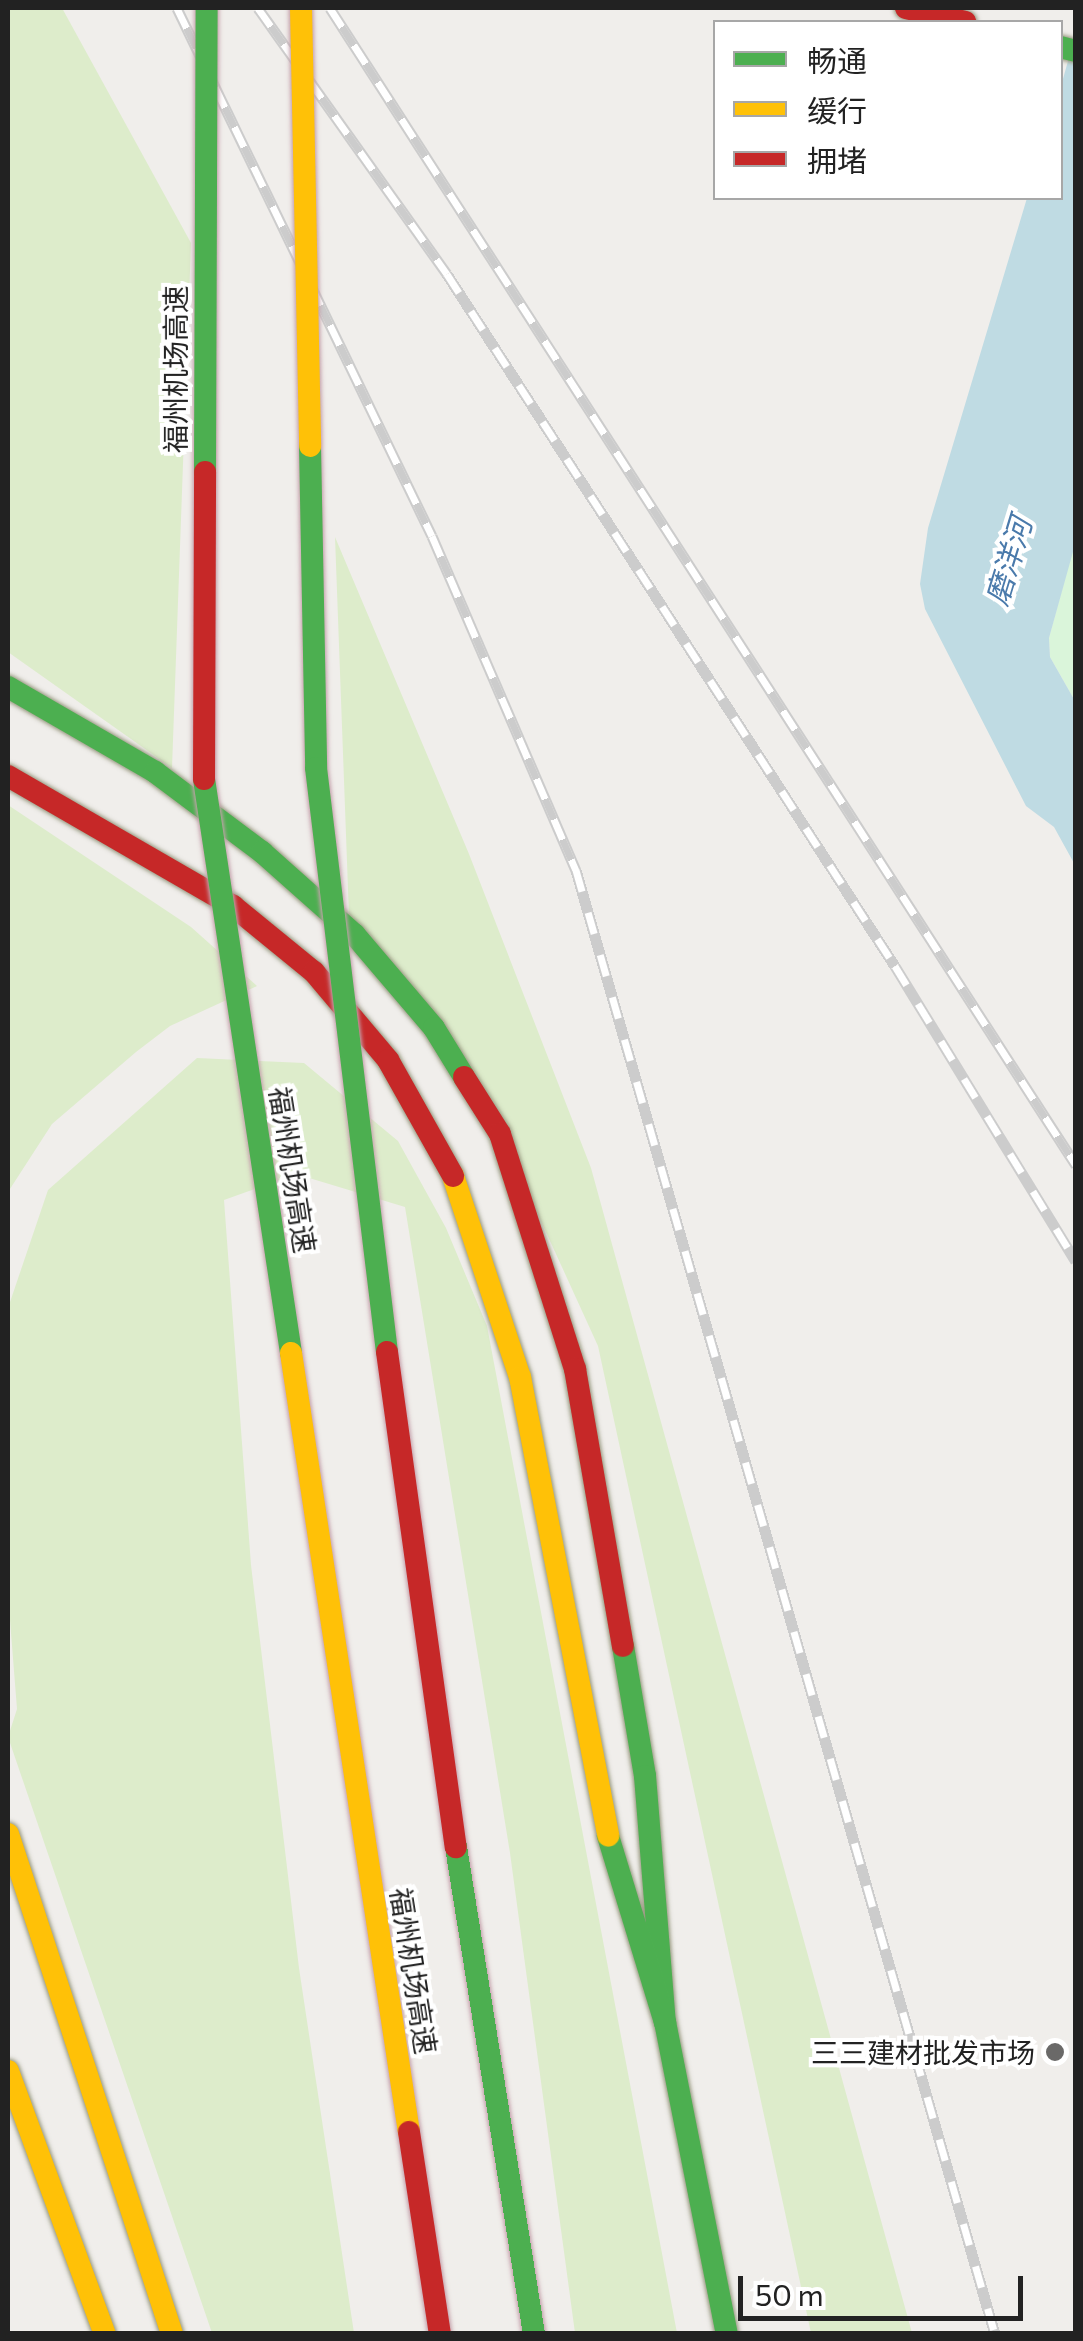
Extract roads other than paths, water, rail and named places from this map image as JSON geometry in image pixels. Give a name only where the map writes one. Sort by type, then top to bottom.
[{"type":"main road","name":"福州机场高速","points":[[207,8],[203,775],[440,2334]]},
{"type":"main road","points":[[300,8],[316,768],[420,1621],[534,2334]]},
{"type":"main road","points":[[906,8],[957,20]]},
{"type":"main road","points":[[8,687],[155,772],[262,852],[354,934],[434,1028],[500,1134],[575,1370],[645,1776],[665,2022]]},
{"type":"main road","points":[[8,776],[233,906],[314,972],[388,1060],[447,1156],[520,1377],[595,1792],[665,2022],[727,2334]]},
{"type":"main road","points":[[8,1834],[172,2334]]},
{"type":"main road","points":[[8,2071],[106,2334]]},
{"type":"water","name":"磨洋河","points":[[1075,36],[1076,541],[1049,638],[1050,657],[1075,701],[1075,865],[1054,827],[1026,806],[925,609],[920,584],[928,528],[1026,200],[1063,200],[1063,79]]},
{"type":"railway","points":[[177,8],[432,536],[576,870],[995,2334]]},
{"type":"railway","points":[[258,8],[447,274],[895,966],[1076,1261]]},
{"type":"railway","points":[[330,8],[1076,1165]]},
{"type":"place","name":"三三建材批发市场","points":[[1055,2052]]}]
